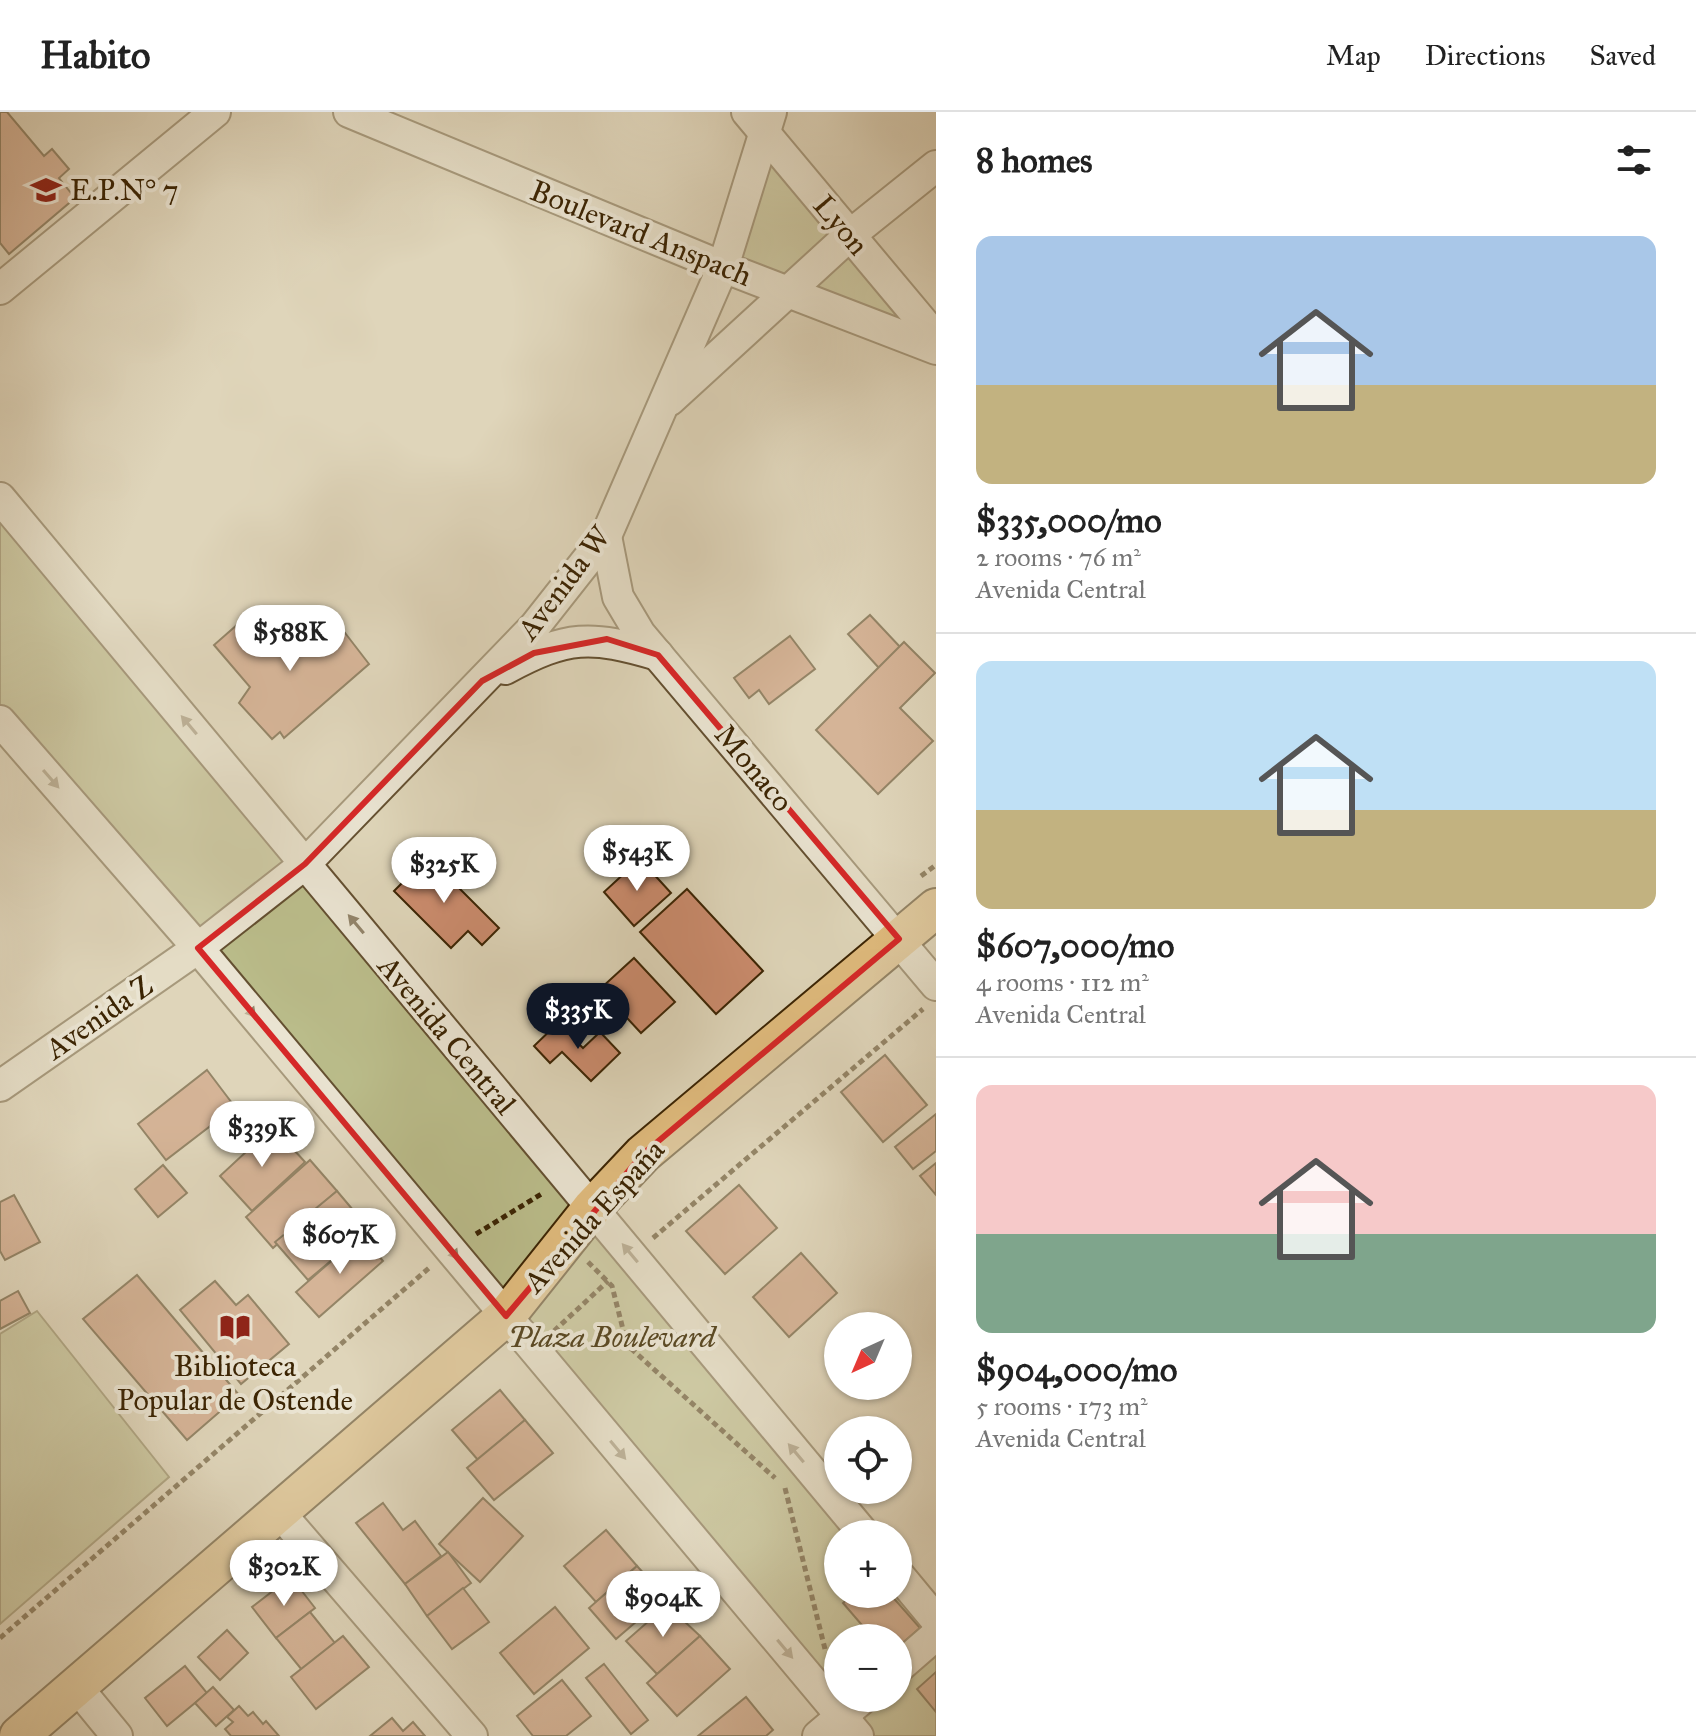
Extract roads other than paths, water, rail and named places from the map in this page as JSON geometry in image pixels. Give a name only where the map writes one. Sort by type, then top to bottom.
[{"type":"main road","name":"Avenida España","points":[[76,1686],[506,1316],[592,1208],[643,1154],[936,908]]},
{"type":"main road","points":[[0,1723],[76,1686]]},
{"type":"main road","points":[[19,1736],[76,1686]]},
{"type":"street","points":[[0,289],[215,112]]},
{"type":"street","name":"Boulevard Anspach","points":[[349,112],[723,267],[936,349]]},
{"type":"street","name":"Avenida W","points":[[198,948],[305,864],[535,626],[606,536],[723,267],[761,120]]},
{"type":"street","name":"Lyon","points":[[761,120],[850,235],[936,338]]},
{"type":"street","points":[[663,407],[850,235],[936,166]]},
{"type":"street","name":"Avenida Central","points":[[0,498],[852,1520]]},
{"type":"street","name":"Monaco","points":[[606,536],[618,597],[640,634],[899,939],[930,996]]},
{"type":"street","points":[[482,681],[534,653],[569,642],[607,639],[658,655]]},
{"type":"street","points":[[0,721],[198,948],[534,1349],[854,1717],[818,1736]]},
{"type":"street","name":"Avenida Z","points":[[0,1086],[198,948]]},
{"type":"street","points":[[279,1512],[472,1736]]},
{"type":"street","points":[[912,1591],[936,1620]]},
{"type":"street","points":[[912,1656],[936,1635]]},
{"type":"street","points":[[76,1686],[117,1736]]},
{"type":"place","name":"E.P.N° 7","points":[[46,190]]},
{"type":"place","name":"Biblioteca Popular de Ostende","points":[[235,1327]]},
{"type":"park label","name":"Plaza Boulevard","points":[[612,1337]]}]
